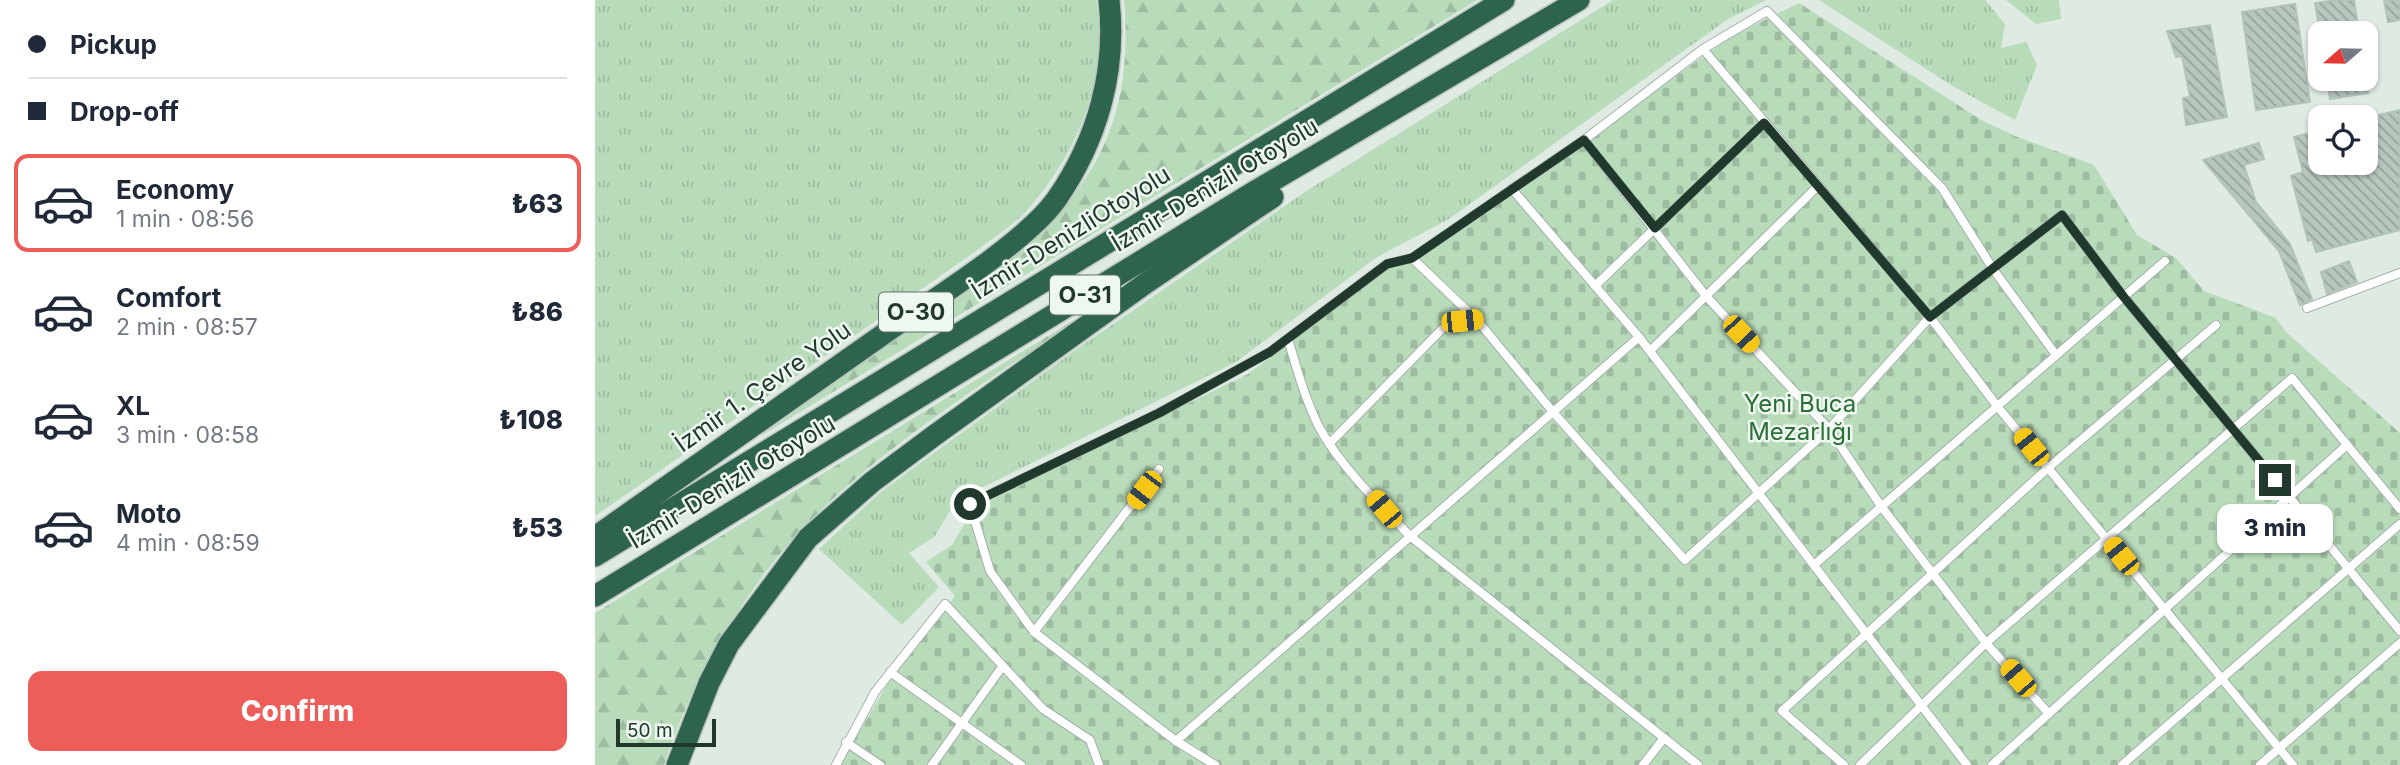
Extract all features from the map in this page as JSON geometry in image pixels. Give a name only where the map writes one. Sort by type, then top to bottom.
[{"type":"highway","name":"İzmir 1. Çevre Yolu","points":[[595,537],[931,301],[1005,246],[1054,202],[1081,160],[1100,116],[1110,51],[1109,0]]},
{"type":"highway","name":"İzmir-DenizliOtoyolu","points":[[595,556],[1504,0]]},
{"type":"highway","name":"İzmir-Denizli Otoyolu","points":[[595,596],[1139,262],[1579,0]]},
{"type":"highway","points":[[677,765],[709,683],[729,644],[808,538],[872,482],[935,435],[1257,206],[1322,167],[1402,104]]},
{"type":"lane","points":[[1215,765],[1176,741],[1034,632],[990,571],[970,504],[1159,413],[1270,352],[1387,264],[1412,258],[1584,140],[1703,49],[1767,11],[1942,188],[1993,269],[2056,355]]},
{"type":"lane","points":[[1703,49],[1930,317],[1997,406],[2293,765]]},
{"type":"lane","points":[[1595,286],[1764,123]]},
{"type":"lane","points":[[1584,140],[1706,296],[1829,429],[1881,506],[1986,643],[2049,714]]},
{"type":"lane","points":[[1650,351],[1818,186]]},
{"type":"lane","points":[[1512,189],[1639,337],[1967,765]]},
{"type":"lane","points":[[1412,258],[1477,320],[1553,412],[1685,560],[1829,429],[1930,317],[2062,215],[2123,296],[2400,631]]},
{"type":"lane","points":[[1814,565],[2165,261]]},
{"type":"lane","points":[[2307,308],[2400,273]]},
{"type":"lane","points":[[1329,444],[1448,323],[1477,320]]},
{"type":"lane","points":[[1844,765],[1782,711],[2048,467],[2215,325]]},
{"type":"lane","points":[[1176,741],[1639,337]]},
{"type":"lane","points":[[1288,339],[1307,399],[1329,444],[1410,536],[1698,765]]},
{"type":"lane","points":[[1860,765],[1986,643],[2232,427],[2292,378],[2400,509]]},
{"type":"lane","points":[[1992,765],[2347,445]]},
{"type":"lane","points":[[1034,632],[1159,469]]},
{"type":"lane","points":[[2122,765],[2220,677],[2400,524]]},
{"type":"lane","points":[[836,765],[874,692],[945,604],[1043,709],[1090,740],[1098,765]]},
{"type":"lane","points":[[2260,765],[2400,643]]},
{"type":"lane","points":[[932,765],[1002,667]]},
{"type":"lane","points":[[891,672],[1021,765]]},
{"type":"lane","points":[[1643,765],[1664,738]]},
{"type":"lane","points":[[846,742],[880,765]]},
{"type":"green space","points":[[595,0],[1096,0],[1099,28],[1094,84],[1086,111],[1062,163],[1024,214],[979,249],[595,516]]},
{"type":"green space","points":[[1124,0],[1477,0],[759,437],[1007,260],[1044,228],[1075,193],[1099,155],[1116,111],[1125,60]]},
{"type":"green space","points":[[1613,0],[1766,0],[1728,19],[1449,219],[1377,257],[1236,362],[973,492],[951,509],[935,536],[909,553],[939,587],[902,625],[819,549],[882,491],[1074,351],[1305,192]]},
{"type":"green space","points":[[1819,0],[1985,0],[2005,24],[2001,48],[2026,42],[2037,65],[2015,120],[1954,87]]},
{"type":"green space","points":[[2006,0],[2059,0],[2061,19],[2036,24]]},
{"type":"green space","name":"Yeni Buca Mezarlığı","points":[[1799,3],[1983,121],[2015,136],[2094,165],[2137,235],[2176,258],[2204,291],[2276,318],[2285,331],[2400,433],[2400,765],[840,765],[888,683],[955,596],[926,562],[952,545],[968,518],[989,501],[1248,374],[1386,270],[1457,233],[1732,36]]},
{"type":"green space","points":[[1097,306],[924,425],[881,458],[803,528],[771,565],[723,635],[684,712],[664,765],[595,765],[595,613]]},
{"type":"building","points":[[2354,0],[2357,21],[2318,21],[2315,3]]},
{"type":"building","points":[[2384,0],[2400,0],[2400,20],[2388,22]]},
{"type":"building","points":[[2295,4],[2310,102],[2256,110],[2242,12]]},
{"type":"building","points":[[2210,25],[2227,117],[2186,125],[2183,98],[2190,97],[2182,56],[2176,57],[2167,31]]},
{"type":"building","points":[[2329,91],[2368,91],[2368,93],[2330,99]]},
{"type":"building","points":[[2400,110],[2400,230],[2316,252],[2312,239],[2308,241],[2291,176],[2303,172],[2294,137],[2308,133],[2308,175],[2378,175],[2378,115]]},
{"type":"building","points":[[2259,143],[2264,159],[2244,165],[2256,202],[2290,244],[2312,299],[2300,305],[2279,251],[2203,160]]},
{"type":"building","points":[[2349,261],[2357,282],[2327,294],[2321,272]]},
{"type":"route","points":[[970,504],[1159,413],[1270,352],[1348,296],[1387,264],[1412,258],[1584,140],[1655,228],[1764,123],[1930,317],[2062,215],[2123,296],[2275,480]]}]
